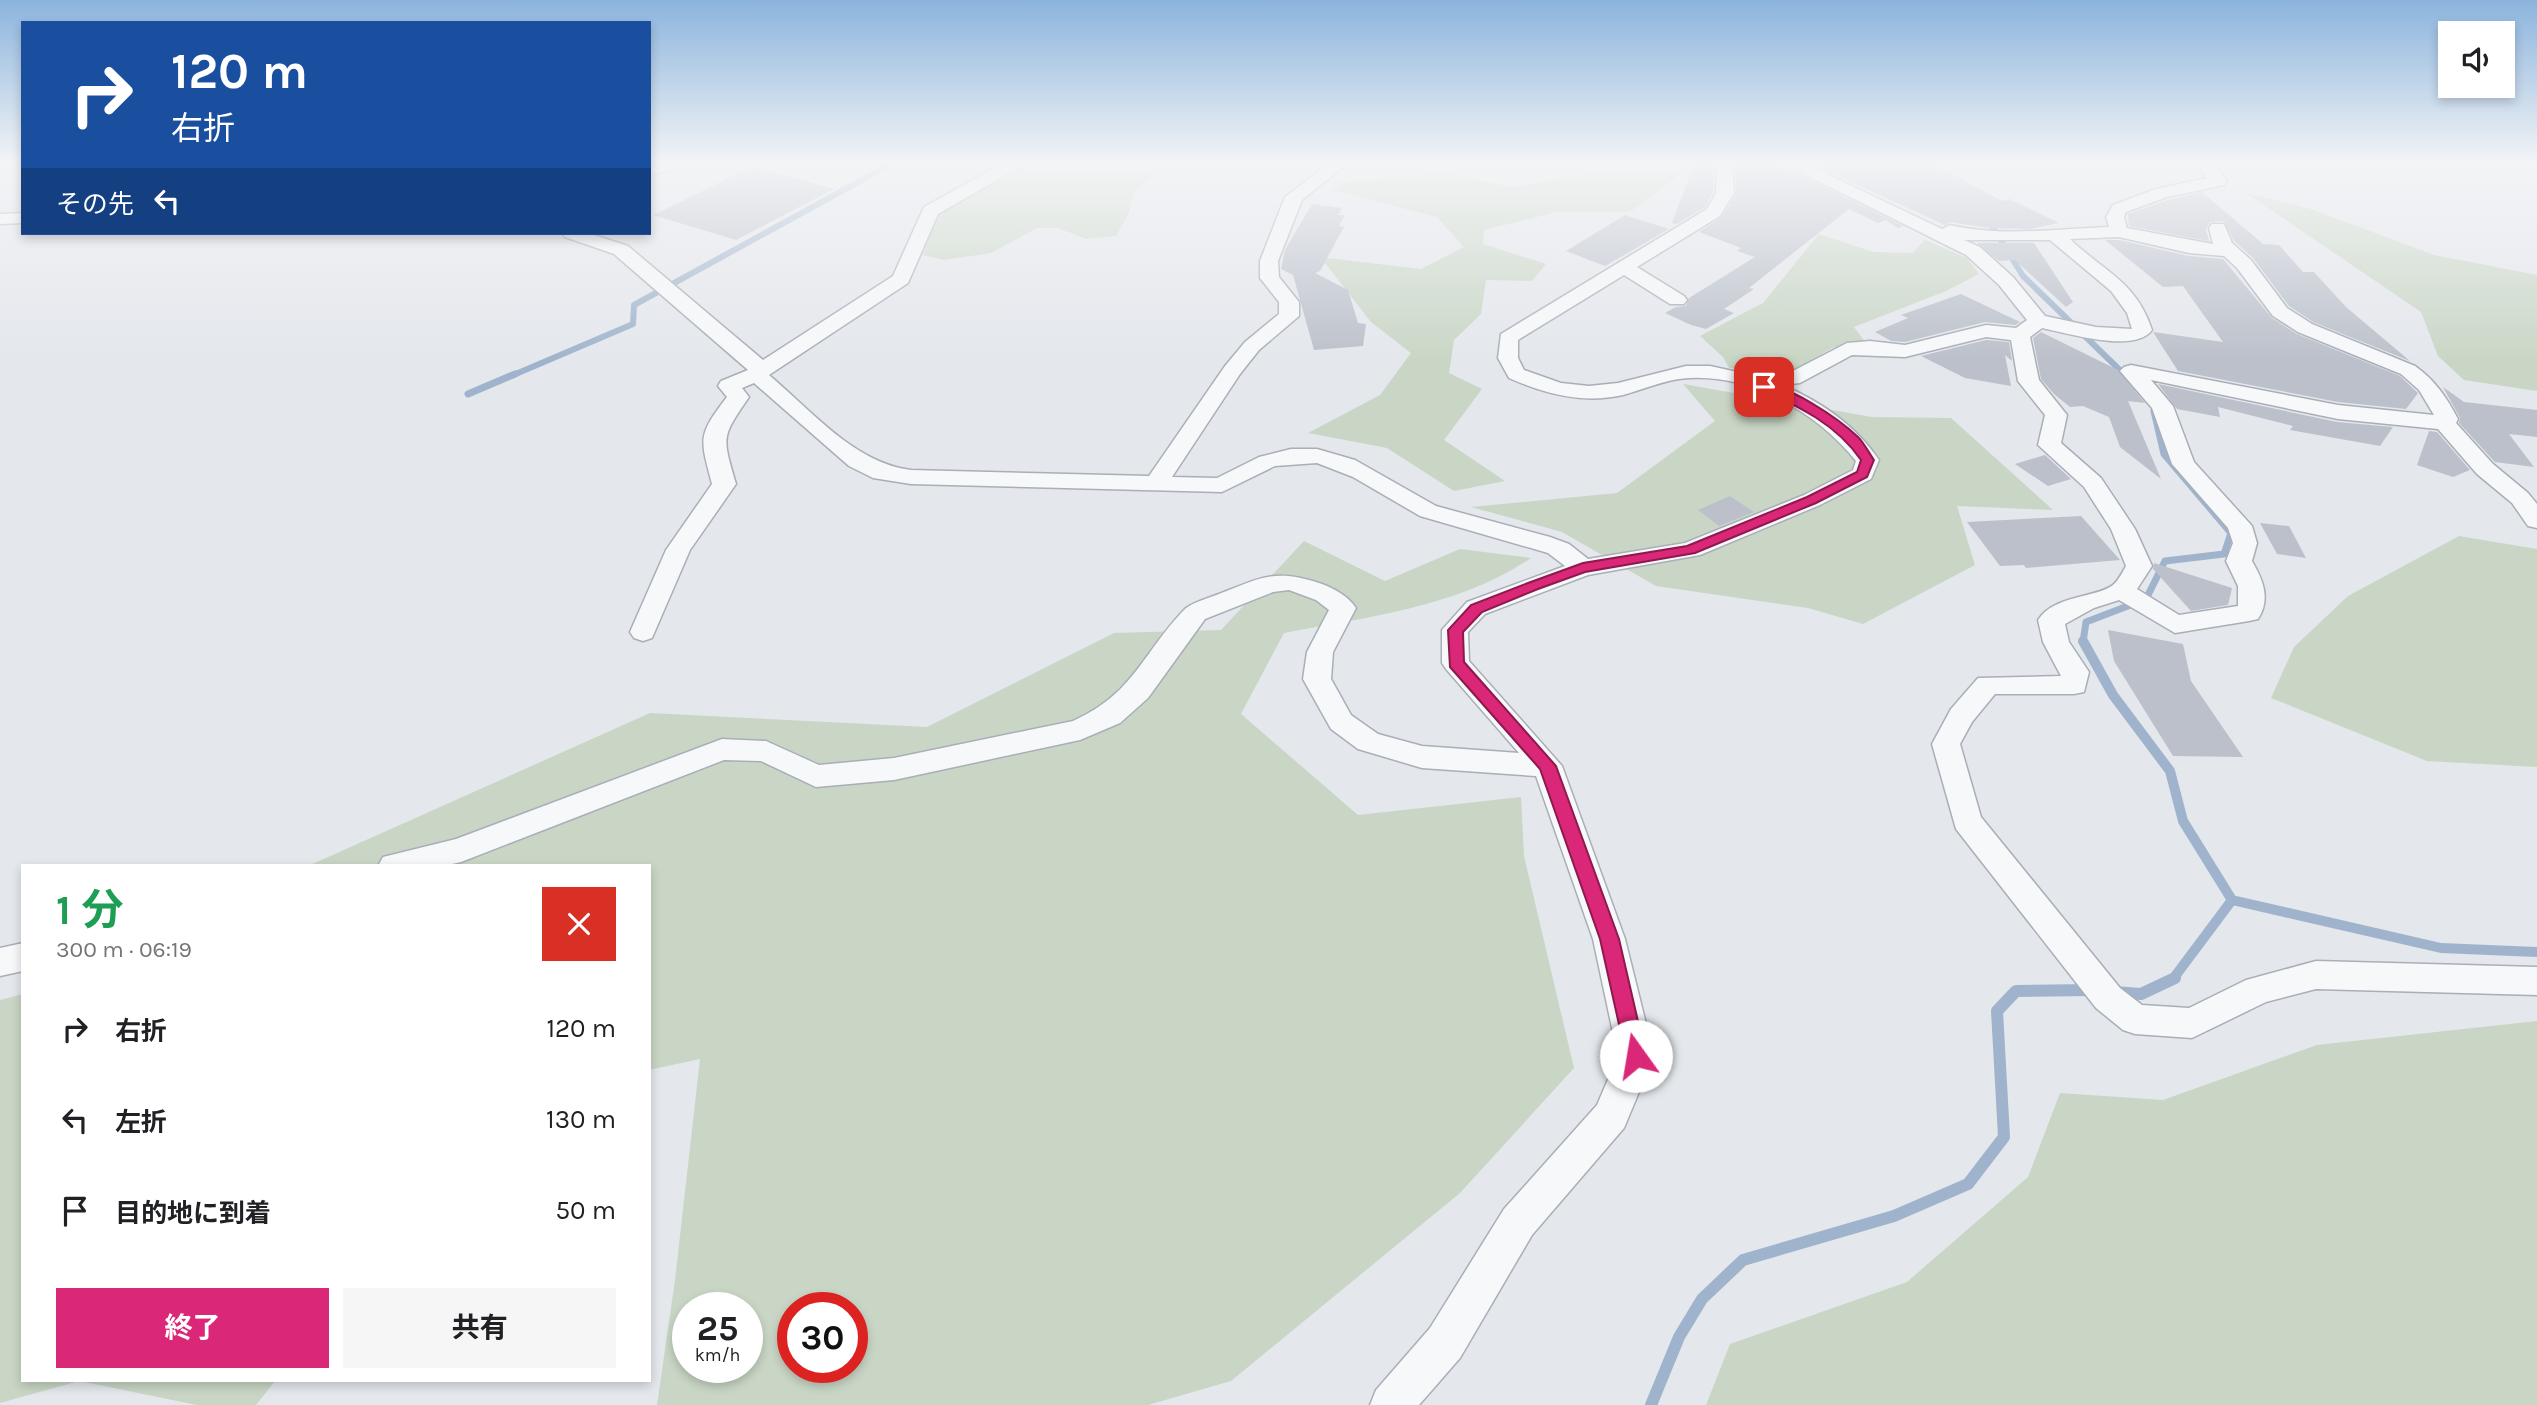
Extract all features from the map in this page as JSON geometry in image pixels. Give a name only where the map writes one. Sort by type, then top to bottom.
[{"type":"street","points":[[643,632],[678,550],[724,484],[713,443],[717,425],[738,397],[729,386],[758,371],[901,279],[922,230]]},
{"type":"street","points":[[1155,485],[1232,370],[1252,346],[1289,316],[1289,302],[1270,278],[1269,261],[1281,230]]},
{"type":"street","points":[[1686,230],[1508,338],[1508,358],[1516,374],[1539,384],[1593,395],[1637,385],[1658,375],[1689,371],[1745,379],[1793,379],[1846,349],[1870,347],[1905,351],[1986,331],[2029,328],[2137,335],[2142,330],[2138,309],[2113,281],[2066,248],[2055,235]]},
{"type":"street","points":[[1930,230],[1973,251],[2011,288],[2029,328],[2029,381],[2056,415],[2049,445],[2093,483],[2123,529],[2138,566],[2122,591],[2085,602],[2051,620],[2056,642],[2075,672],[2074,685],[1988,685],[1961,716],[1946,744],[1967,821],[2108,998],[2135,1020],[2192,1023],[2258,990],[2316,975],[2537,981]]},
{"type":"street","points":[[1948,230],[1957,234],[2055,235],[2119,232],[2189,247],[2231,251]]},
{"type":"street","points":[[2218,230],[2223,245],[2261,285],[2280,312],[2305,328],[2408,370],[2421,379],[2435,397],[2447,419],[2445,424]]},
{"type":"street","points":[[577,235],[621,250],[857,461],[881,473],[911,477],[1222,485],[1242,471],[1268,461],[1316,456],[1342,462],[1426,510],[1473,526],[1559,549],[1583,568]]},
{"type":"street","points":[[1625,268],[1677,300]]},
{"type":"street","points":[[1969,320],[1991,323],[2002,317],[2007,302],[2002,291],[2011,288]]},
{"type":"street","points":[[2122,591],[2175,624],[2249,613],[2253,601],[2253,585],[2239,561],[2245,543],[2240,526],[2183,464],[2162,406],[2131,371],[2178,377],[2342,413],[2445,424],[2485,469],[2520,498],[2537,521]]},
{"type":"street","points":[[1391,1405],[1444,1343],[1518,1222],[1611,1116],[1636,1056],[1609,939],[1548,766],[1456,663],[1455,630],[1476,608],[1583,568],[1690,550],[1812,500],[1863,474],[1868,460],[1854,440],[1802,402],[1745,379]]},
{"type":"street","points":[[402,864],[461,850],[722,749],[766,751],[816,776],[894,769],[1080,730],[1110,716],[1138,691],[1196,613],[1269,584],[1291,582],[1325,594],[1343,608],[1320,652],[1317,679],[1341,722],[1368,742],[1422,757],[1548,766]]},
{"type":"street","points":[[0,962],[21,957]]},
{"type":"green space","points":[[933,230],[1034,230],[991,253],[944,260],[923,255]]},
{"type":"green space","points":[[1062,230],[1120,230],[1116,236],[1086,239]]},
{"type":"green space","points":[[1448,230],[1486,230],[1483,244],[1546,264],[1532,281],[1486,280],[1481,314],[1454,340],[1449,373],[1482,389],[1444,440],[1505,481],[1454,491],[1387,448],[1308,433],[1380,395],[1411,353],[1371,322],[1326,264],[1306,261],[1293,254],[1421,269],[1464,247]]},
{"type":"green space","points":[[2300,230],[2366,230],[2434,255],[2537,275],[2537,391],[2464,380],[2438,356],[2421,312]]},
{"type":"green space","points":[[1819,234],[1873,252],[1913,253],[1925,240],[1967,258],[1979,274],[1946,291],[1854,327],[1865,342],[1832,348],[1789,373],[1729,368],[1723,357],[1700,336],[1763,303]]},
{"type":"green space","points":[[1683,384],[1872,417],[1951,418],[2053,510],[1957,506],[1975,565],[1863,624],[1808,608],[1656,586],[1562,532],[1471,507],[1617,493],[1715,421]]},
{"type":"green space","points":[[2459,536],[2537,549],[2537,767],[2427,761],[2271,698],[2294,647],[2348,596]]},
{"type":"green space","points":[[1304,541],[1385,581],[1460,549],[1531,558],[1503,575],[1443,599],[1380,615],[1284,633],[1241,714],[1358,815],[1521,797],[1524,856],[1574,1068],[1460,1193],[1231,1381],[1148,1405],[657,1405],[672,1301],[672,1383],[763,1383],[763,1292],[673,1292],[700,1059],[651,1070],[651,864],[312,864],[650,713],[927,727],[1114,633],[1221,630]]},
{"type":"green space","points":[[21,995],[21,1382],[75,1382],[0,1403],[0,1000]]},
{"type":"green space","points":[[2537,1021],[2537,1405],[1706,1405],[1730,1344],[1907,1282],[2028,1177],[2060,1093],[2163,1100],[2317,1045]]},
{"type":"green space","points":[[84,1382],[274,1382],[256,1405],[197,1405]]},
{"type":"building","points":[[701,230],[756,230],[736,240]]},
{"type":"building","points":[[1297,230],[1343,230],[1320,271],[1315,273],[1348,290],[1358,323],[1366,324],[1363,346],[1314,350],[1293,275],[1281,269],[1285,250]]},
{"type":"building","points":[[1601,230],[1668,230],[1605,266],[1566,251]]},
{"type":"building","points":[[1703,230],[1823,230],[1749,288],[1754,289],[1724,309],[1734,313],[1706,329],[1665,313],[1676,307],[1686,306],[1689,298],[1755,257],[1737,251],[1741,248],[1699,232]]},
{"type":"building","points":[[2148,230],[2206,230],[2209,241]]},
{"type":"building","points":[[2228,230],[2246,230],[2263,244],[2279,245],[2303,272],[2314,272],[2346,307],[2410,361],[2313,322],[2289,306],[2253,258],[2234,241]]},
{"type":"building","points":[[2105,240],[2119,240],[2189,256],[2223,259],[2272,318],[2297,334],[2400,376],[2418,393],[2406,409],[2338,402],[2178,371],[2153,332],[2223,342],[2183,286],[2163,287]]},
{"type":"building","points":[[1977,243],[2034,243],[2073,302],[2066,307],[2015,260],[1999,261]]},
{"type":"building","points":[[1961,294],[2020,322],[2015,325],[1985,322],[1905,342],[1891,341],[1875,332],[1908,318],[1901,315]]},
{"type":"building","points":[[2041,332],[2118,370],[2145,403],[2128,401],[2161,479],[2120,447],[2109,417],[2083,406],[2070,407],[2041,379],[2033,338]]},
{"type":"building","points":[[1986,340],[2009,342],[2012,361],[2005,355],[2011,386],[1965,378],[1921,356]]},
{"type":"building","points":[[2158,384],[2337,422],[2393,427],[2380,446],[2290,430],[2293,426],[2218,407],[2220,417],[2177,409]]},
{"type":"building","points":[[2443,387],[2464,402],[2537,410],[2537,437],[2509,434],[2534,467],[2495,462],[2459,423],[2460,418]]},
{"type":"building","points":[[2429,431],[2437,432],[2470,470],[2453,477],[2417,465]]},
{"type":"building","points":[[2045,455],[2071,479],[2048,486],[2015,464]]},
{"type":"building","points":[[1730,496],[1754,512],[1719,526],[1698,510]]},
{"type":"building","points":[[2081,516],[2120,560],[2026,568],[2024,565],[2000,566],[1967,522]]},
{"type":"building","points":[[2260,523],[2289,526],[2306,558],[2277,554]]},
{"type":"building","points":[[2154,563],[2232,588],[2228,605],[2191,611],[2153,569]]},
{"type":"building","points":[[2108,630],[2183,644],[2191,681],[2243,757],[2173,756],[2114,661]]},
{"type":"waterway","points":[[511,376],[633,324],[634,305],[771,230]]},
{"type":"waterway","points":[[1994,230],[2023,276],[2126,376]]},
{"type":"waterway","points":[[468,394],[515,374]]},
{"type":"waterway","points":[[2083,641],[2086,622],[2146,599],[2165,561],[2224,554],[2231,533],[2164,454],[2154,411]]},
{"type":"waterway","points":[[2083,641],[2113,695],[2170,771],[2183,821],[2232,900]]},
{"type":"waterway","points":[[2173,979],[2232,900]]},
{"type":"waterway","points":[[2232,900],[2441,948],[2537,952]]},
{"type":"waterway","points":[[2114,992],[2141,994],[2173,979]]},
{"type":"waterway","points":[[1651,1405],[1679,1337],[1702,1299],[1743,1260],[1894,1216],[1968,1184],[2004,1137],[1997,1011],[2016,991],[2093,990]]},
{"type":"route","points":[[1636,1056],[1609,939],[1548,766],[1456,663],[1455,630],[1476,608],[1533,586],[1583,568],[1690,550],[1812,500],[1863,474],[1868,460],[1854,440],[1802,402],[1764,387]]}]
